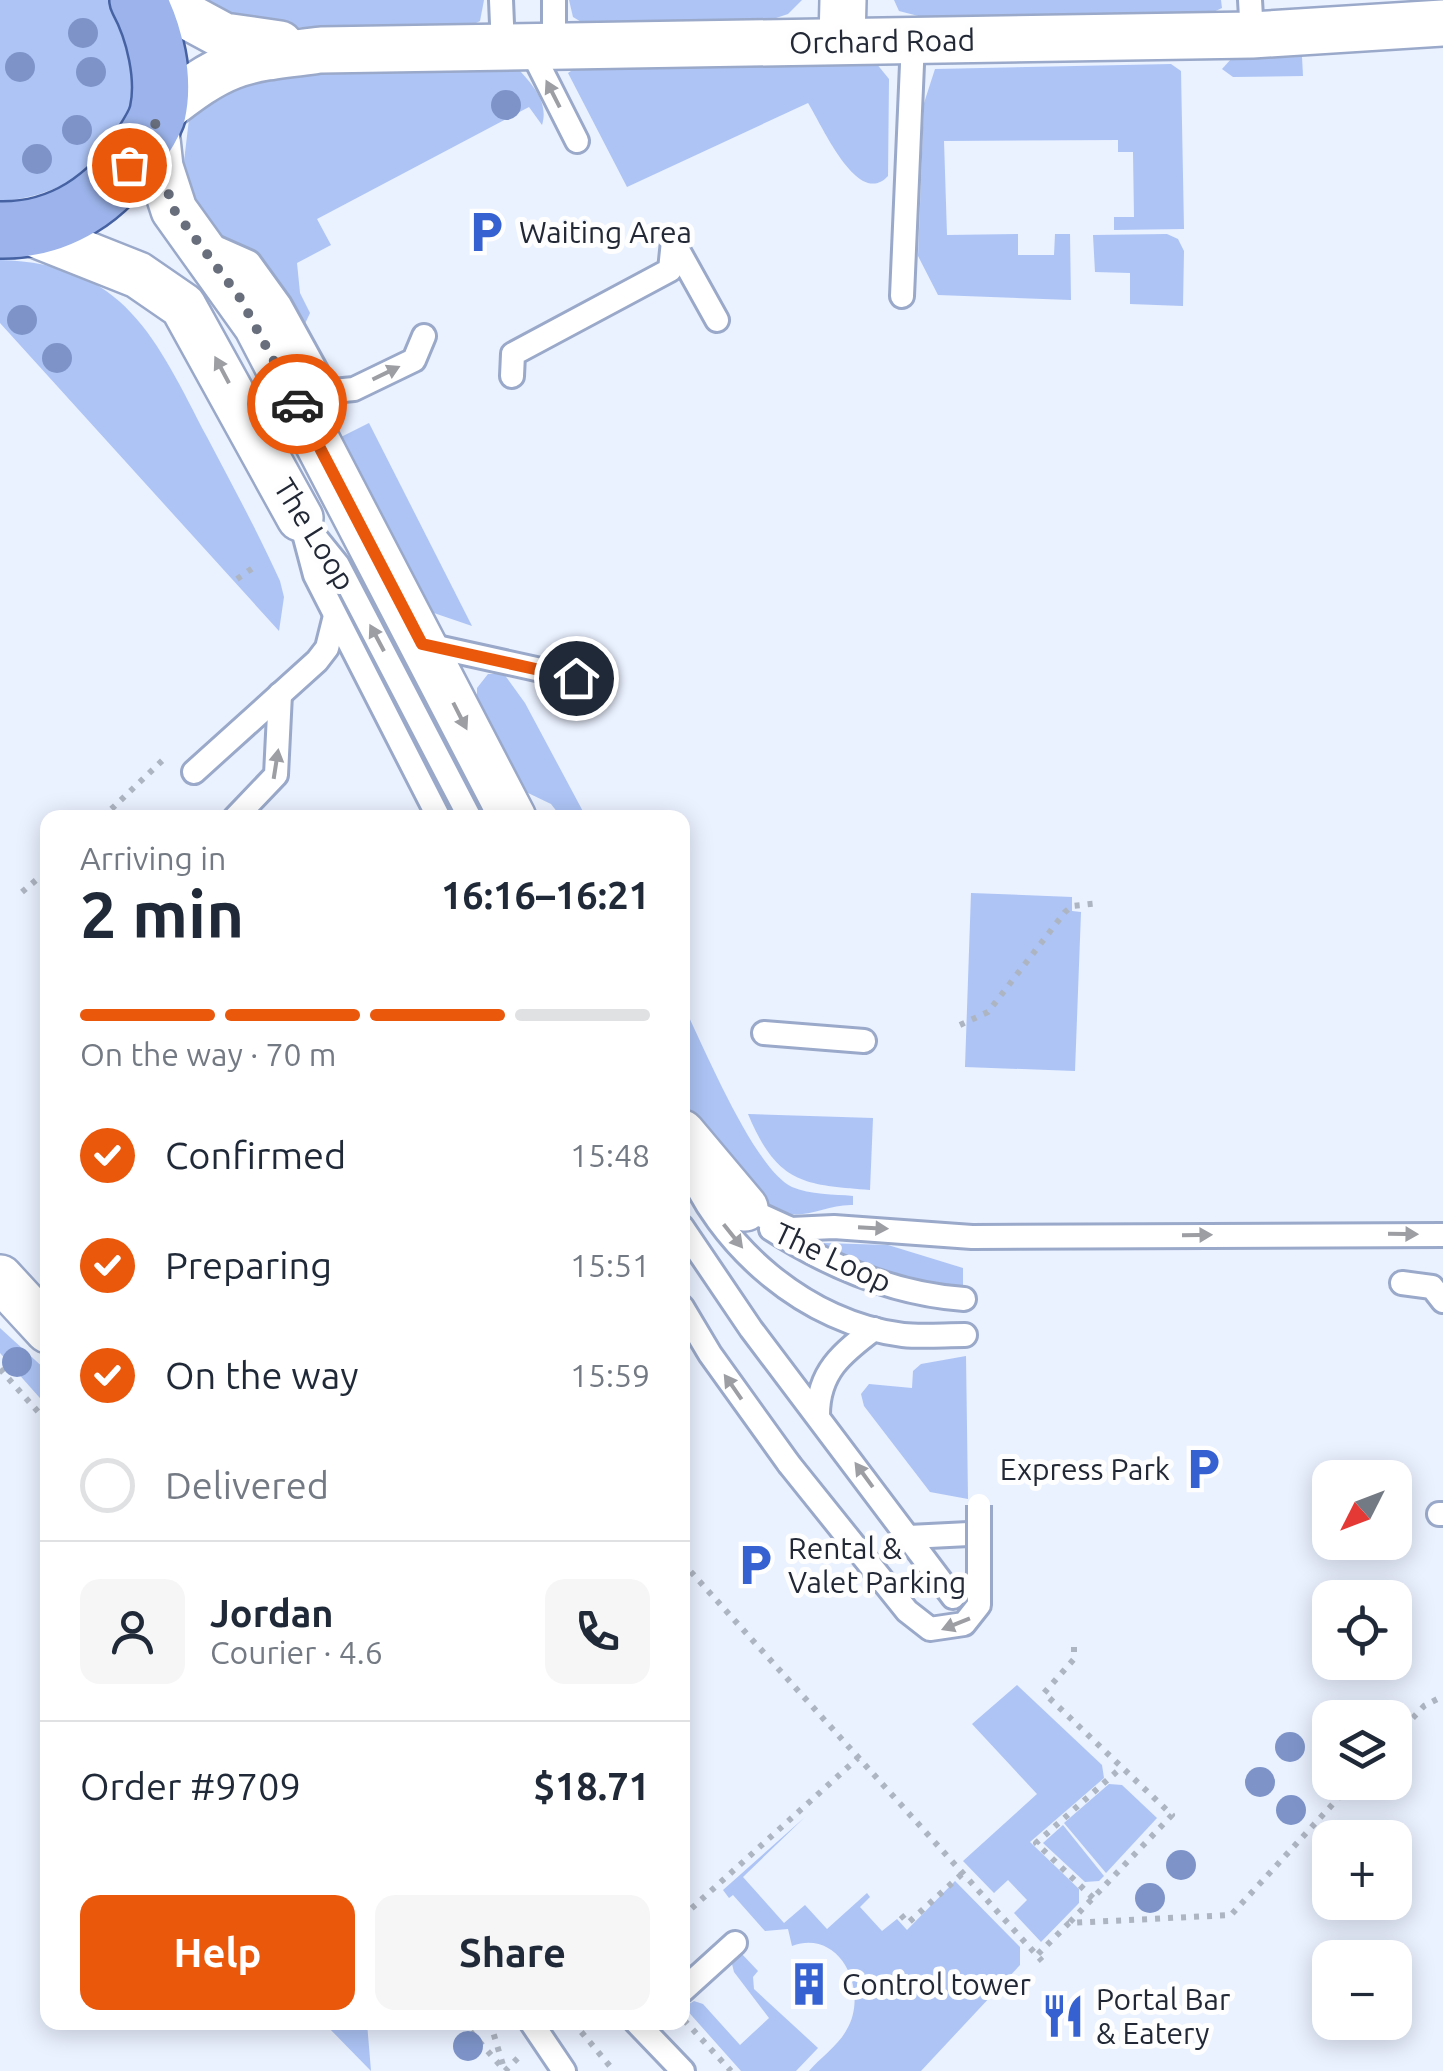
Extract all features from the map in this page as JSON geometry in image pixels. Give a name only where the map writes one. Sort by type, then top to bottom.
[{"type":"main road","points":[[11,230],[59,220],[93,202],[129,165],[156,118],[156,50],[138,0]]},
{"type":"street","name":"Orchard Road","points":[[156,0],[224,36],[321,50]]},
{"type":"street","name":"Orchard Road","points":[[156,118],[224,66],[321,50],[528,46],[842,21],[912,40],[1251,18],[1443,23]]},
{"type":"street","name":"The Loop","points":[[156,118],[166,194],[249,312],[509,810]]},
{"type":"street","name":"The Loop","points":[[11,230],[138,275],[183,306],[300,518]]},
{"type":"street","name":"The Loop","points":[[690,1143],[745,1208]]},
{"type":"street","points":[[0,1278],[40,1321]]},
{"type":"lane","points":[[501,0],[578,141]]},
{"type":"lane","points":[[528,46],[554,0]]},
{"type":"lane","points":[[902,296],[912,40]]},
{"type":"lane","points":[[194,237],[249,262],[323,383],[334,391],[354,388],[414,360],[424,336]]},
{"type":"lane","points":[[512,376],[513,354],[670,270],[673,241],[718,320]]},
{"type":"lane","points":[[300,518],[314,575],[435,810]]},
{"type":"lane","name":"The Loop","points":[[300,518],[338,564],[466,810]]},
{"type":"lane","points":[[194,772],[327,648],[335,616]]},
{"type":"lane","points":[[422,644],[576,678]]},
{"type":"lane","points":[[243,810],[276,776],[280,694]]},
{"type":"lane","points":[[764,1033],[864,1041]]},
{"type":"lane","points":[[690,1173],[754,1260],[819,1308],[874,1329],[904,1335],[965,1335]]},
{"type":"lane","points":[[745,1208],[791,1229],[919,1230],[972,1237],[1443,1235]]},
{"type":"lane","name":"The Loop","points":[[745,1208],[806,1251],[863,1277],[901,1290],[964,1299]]},
{"type":"lane","points":[[690,1239],[751,1330],[953,1598]]},
{"type":"lane","points":[[1402,1282],[1432,1287],[1443,1300]]},
{"type":"lane","points":[[690,1320],[789,1464],[906,1612],[930,1629],[964,1624],[979,1605],[979,1505]]},
{"type":"lane","points":[[818,1415],[822,1380],[835,1361],[874,1329]]},
{"type":"lane","points":[[909,1537],[969,1534]]},
{"type":"lane","points":[[690,1984],[735,1942]]},
{"type":"lane","points":[[536,2030],[564,2071]]},
{"type":"lane","points":[[646,2030],[683,2071]]},
{"type":"path","points":[[237,579],[257,565]]},
{"type":"path","points":[[22,892],[40,877]]},
{"type":"path","points":[[960,1025],[988,1012],[1061,915],[1072,906],[1100,904]]},
{"type":"path","points":[[0,1370],[40,1413]]},
{"type":"path","points":[[690,1571],[1040,1957],[1172,1814],[1044,1693],[1074,1660],[1074,1646]]},
{"type":"path","points":[[1412,1719],[1424,1706],[1443,1696]]},
{"type":"path","points":[[690,1909],[858,1758]]},
{"type":"path","points":[[1093,1898],[1036,1843],[1122,1767]]},
{"type":"path","points":[[1070,1923],[1231,1915],[1336,1800]]},
{"type":"path","points":[[901,1916],[908,1924],[963,1874]]},
{"type":"path","points":[[690,2027],[731,2071]]},
{"type":"path","points":[[469,2030],[506,2071]]},
{"type":"path","points":[[493,2030],[506,2071]]},
{"type":"path","points":[[580,2030],[614,2071]]},
{"type":"path","points":[[506,2071],[520,2056]]},
{"type":"shaded area","points":[[0,0],[113,0],[134,58],[135,94],[128,120],[98,162],[52,190],[0,201]]},
{"type":"shaded area","points":[[195,0],[484,0],[480,21],[472,25],[265,28]]},
{"type":"shaded area","points":[[569,0],[802,0],[788,14],[770,20],[583,23],[573,17]]},
{"type":"shaded area","points":[[894,0],[1221,0],[1222,8],[1209,14],[926,18],[899,11]]},
{"type":"shaded area","points":[[1302,57],[1303,76],[1233,77],[1222,69],[1232,58]]},
{"type":"shaded area","points":[[876,63],[889,79],[888,176],[877,183],[865,182],[853,173],[808,103],[627,187],[568,73],[577,67]]},
{"type":"shaded area","points":[[1171,64],[1181,71],[1184,229],[1114,230],[1114,217],[1134,217],[1133,152],[1118,152],[1118,140],[944,141],[947,235],[1018,234],[1018,255],[1054,255],[1055,234],[1070,234],[1071,300],[938,295],[918,256],[924,103],[935,69]]},
{"type":"shaded area","points":[[519,70],[541,102],[542,125],[529,107],[317,219],[331,245],[297,263],[300,293],[310,313],[296,343],[192,199],[183,170],[189,119],[241,76]]},
{"type":"shaded area","points":[[1167,234],[1178,239],[1184,251],[1183,306],[1130,304],[1130,273],[1095,272],[1093,235]]},
{"type":"shaded area","points":[[0,260],[43,264],[78,275],[107,291],[152,339],[189,401],[280,581],[284,597],[279,631],[0,323]]},
{"type":"shaded area","points":[[369,423],[472,626],[431,612],[339,438]]},
{"type":"shaded area","points":[[488,674],[504,674],[525,703],[582,810],[556,810],[526,792],[477,699],[477,688]]},
{"type":"shaded area","points":[[971,893],[1072,897],[1072,911],[1081,912],[1075,1071],[965,1067]]},
{"type":"shaded area","points":[[690,1020],[746,1131],[777,1175],[799,1190],[853,1196],[853,1205],[801,1214],[771,1207],[741,1181],[690,1111]]},
{"type":"shaded area","points":[[748,1114],[873,1118],[870,1190],[826,1186],[794,1176],[770,1154]]},
{"type":"shaded area","points":[[823,1243],[888,1245],[963,1268],[963,1287],[866,1268],[833,1253]]},
{"type":"shaded area","points":[[0,1328],[40,1365],[40,1398],[0,1353]]},
{"type":"shaded area","points":[[966,1356],[968,1499],[930,1492],[864,1406],[861,1394],[869,1384],[912,1388],[913,1371],[921,1364]]},
{"type":"shaded area","points":[[1017,1685],[1102,1765],[1104,1778],[1030,1842],[1079,1889],[1079,1903],[1041,1942],[1014,1913],[1027,1900],[1008,1880],[994,1893],[963,1861],[1037,1794],[972,1724]]},
{"type":"shaded area","points":[[1109,1784],[1122,1785],[1157,1818],[1106,1873],[1064,1823]]},
{"type":"shaded area","points":[[805,1817],[743,1877],[784,1923],[805,1905],[827,1929],[867,1893],[870,1897],[860,1907],[882,1931],[897,1919],[907,1930],[955,1881],[1020,1947],[1020,1965],[921,2071],[809,2071],[839,2040],[853,2014],[855,1998],[846,1967],[824,1946],[792,1946],[788,1929],[765,1931],[733,1895],[729,1898],[723,1890]]},
{"type":"shaded area","points":[[1063,1825],[1104,1876],[1099,1881],[1085,1882],[1043,1843]]},
{"type":"shaded area","points":[[740,1952],[758,1971],[753,1977],[754,1989],[818,2048],[796,2071],[741,2071],[690,2014],[690,2003],[703,2004],[740,2045],[769,2018],[732,1964]]},
{"type":"shaded area","points":[[331,2030],[368,2030],[371,2071]]},
{"type":"way so far","points":[[129,165],[155,121],[160,168],[174,210],[240,298],[297,404]]},
{"type":"place","name":"Waiting Area","points":[[486,232]]},
{"type":"place","name":"Express Park","points":[[1203,1469]]},
{"type":"place","name":"Rental & Valet Parking","points":[[755,1565]]},
{"type":"place","name":"Control tower","points":[[809,1984]]},
{"type":"place","name":"Portal Bar & Eatery","points":[[1063,2016]]},
{"type":"route","points":[[297,404],[422,644],[576,678]]}]
